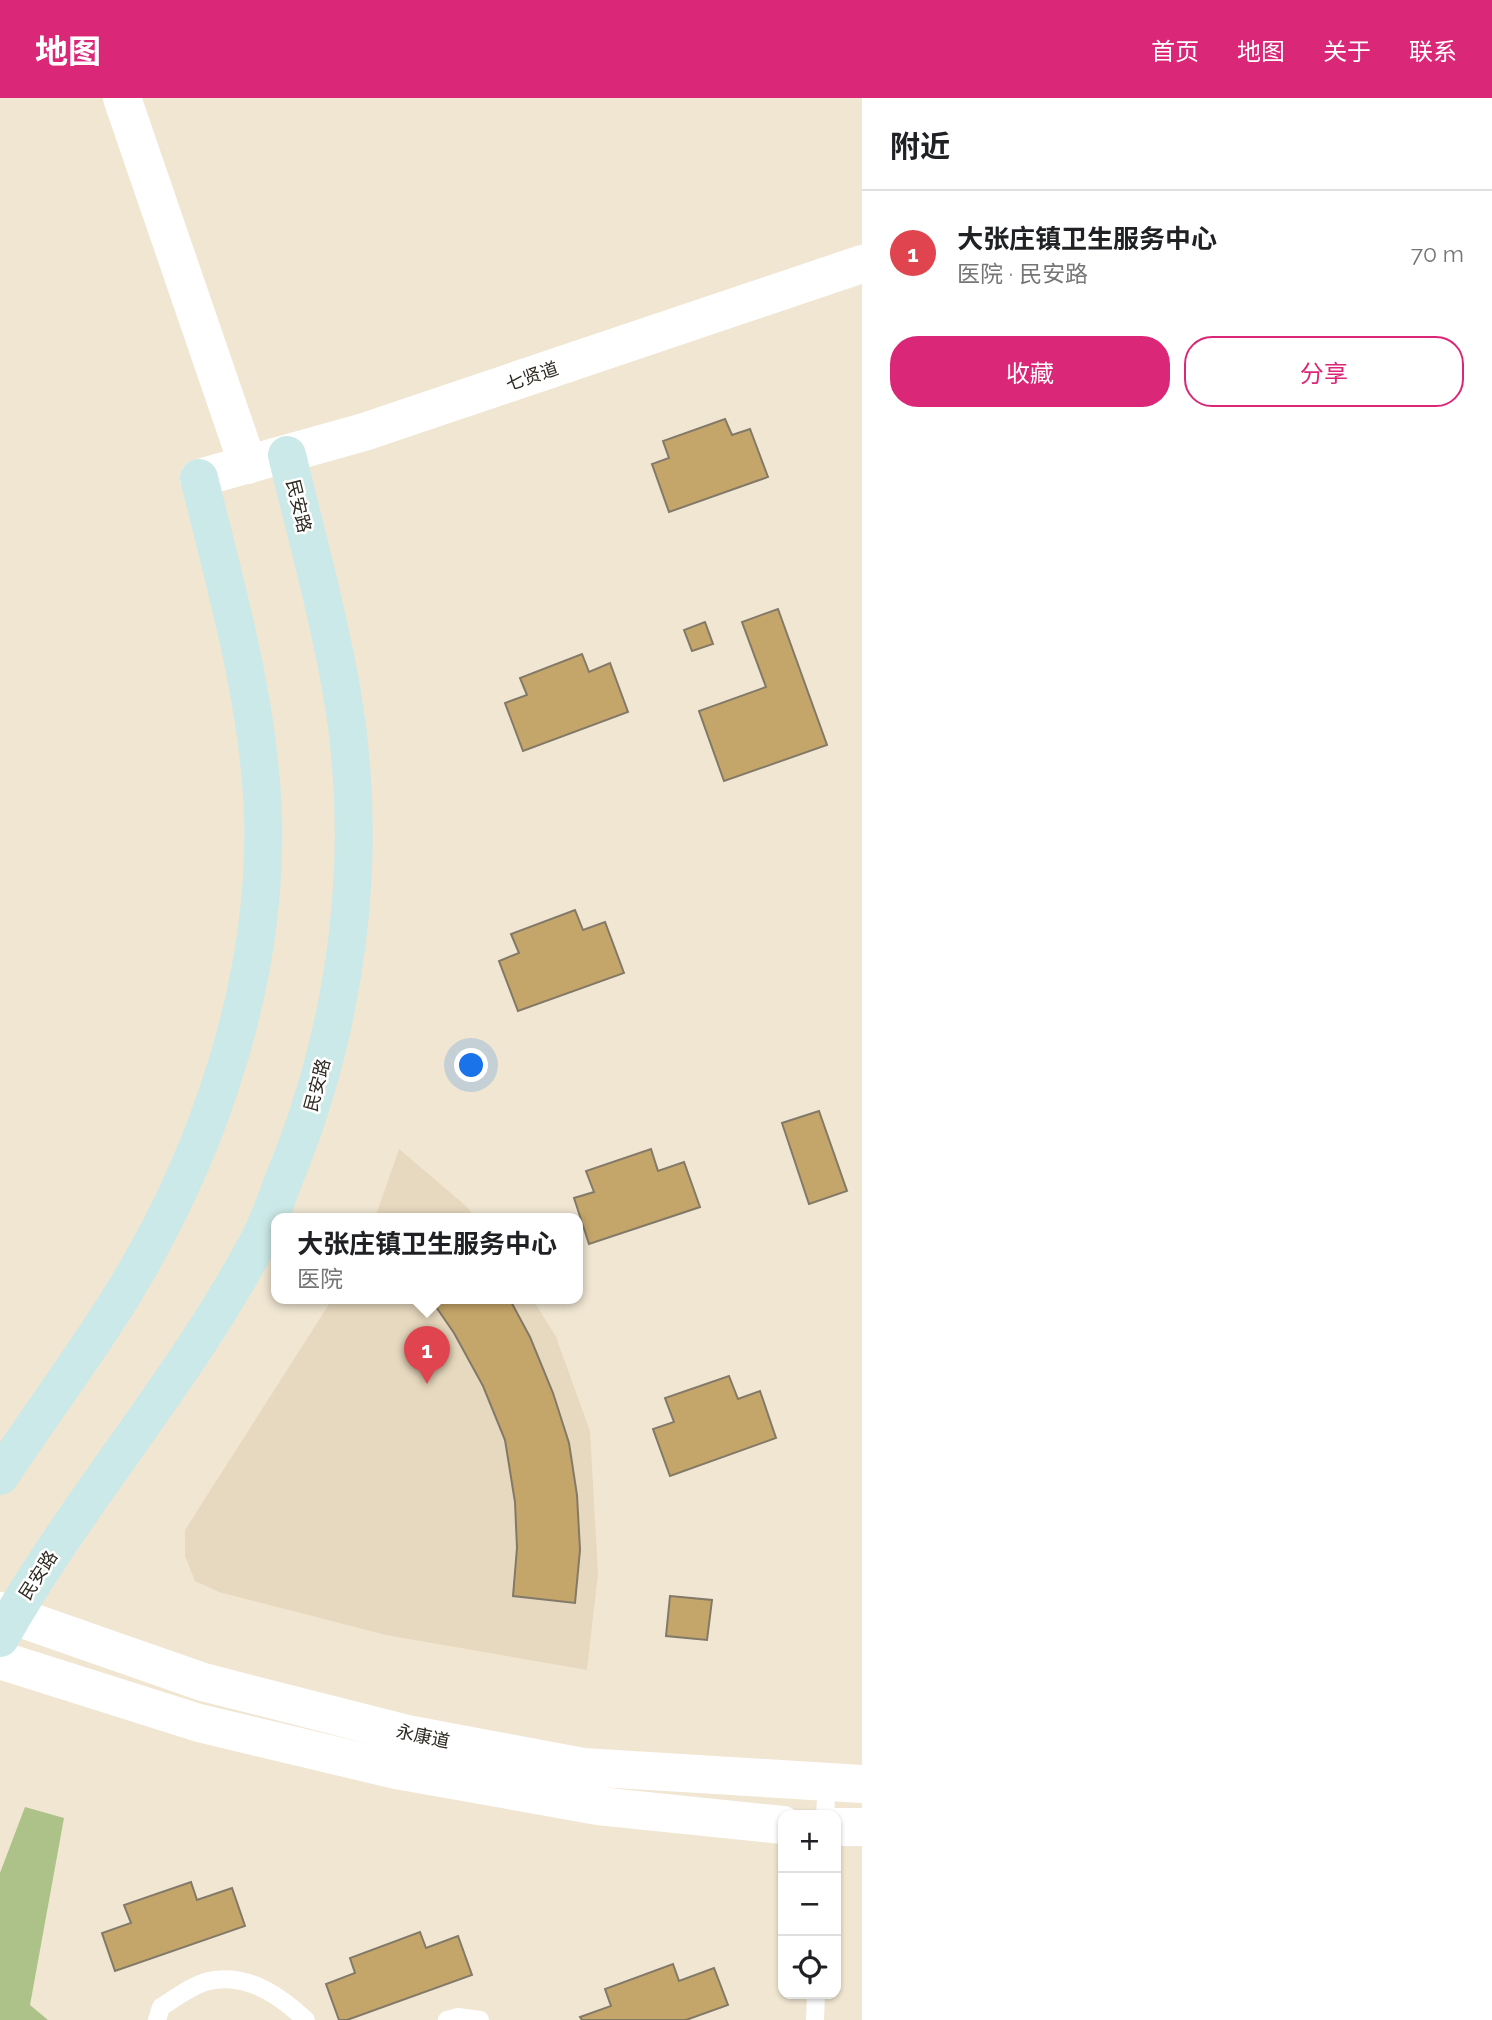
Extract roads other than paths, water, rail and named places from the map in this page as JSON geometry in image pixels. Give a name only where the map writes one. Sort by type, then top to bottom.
[{"type":"main road","name":"民安路","points":[[4,1621],[184,1363],[258,1243],[305,1129],[331,1032],[350,929],[354,802],[342,694],[286,455]]},
{"type":"main road","points":[[0,1476],[127,1289],[190,1166],[235,1035],[258,927],[263,815],[251,706],[199,478]]},
{"type":"street","points":[[122,98],[248,465]]},
{"type":"street","name":"七贤道","points":[[199,478],[364,432],[862,264]]},
{"type":"street","name":"永康道","points":[[4,1621],[203,1682],[407,1734],[583,1767],[838,1794]]},
{"type":"street","points":[[0,1660],[199,1723],[396,1770],[598,1806],[778,1824]]},
{"type":"street","points":[[841,1827],[862,1826]]},
{"type":"lane","points":[[157,2020],[162,2007],[214,1980],[246,1982],[280,1996],[306,2020]]},
{"type":"lane","points":[[815,2020],[816,1999]]},
{"type":"lane","points":[[447,2020],[458,2017],[480,2020]]},
{"type":"place","name":"大张庄镇卫生服务中心","points":[[427,1384]]}]
